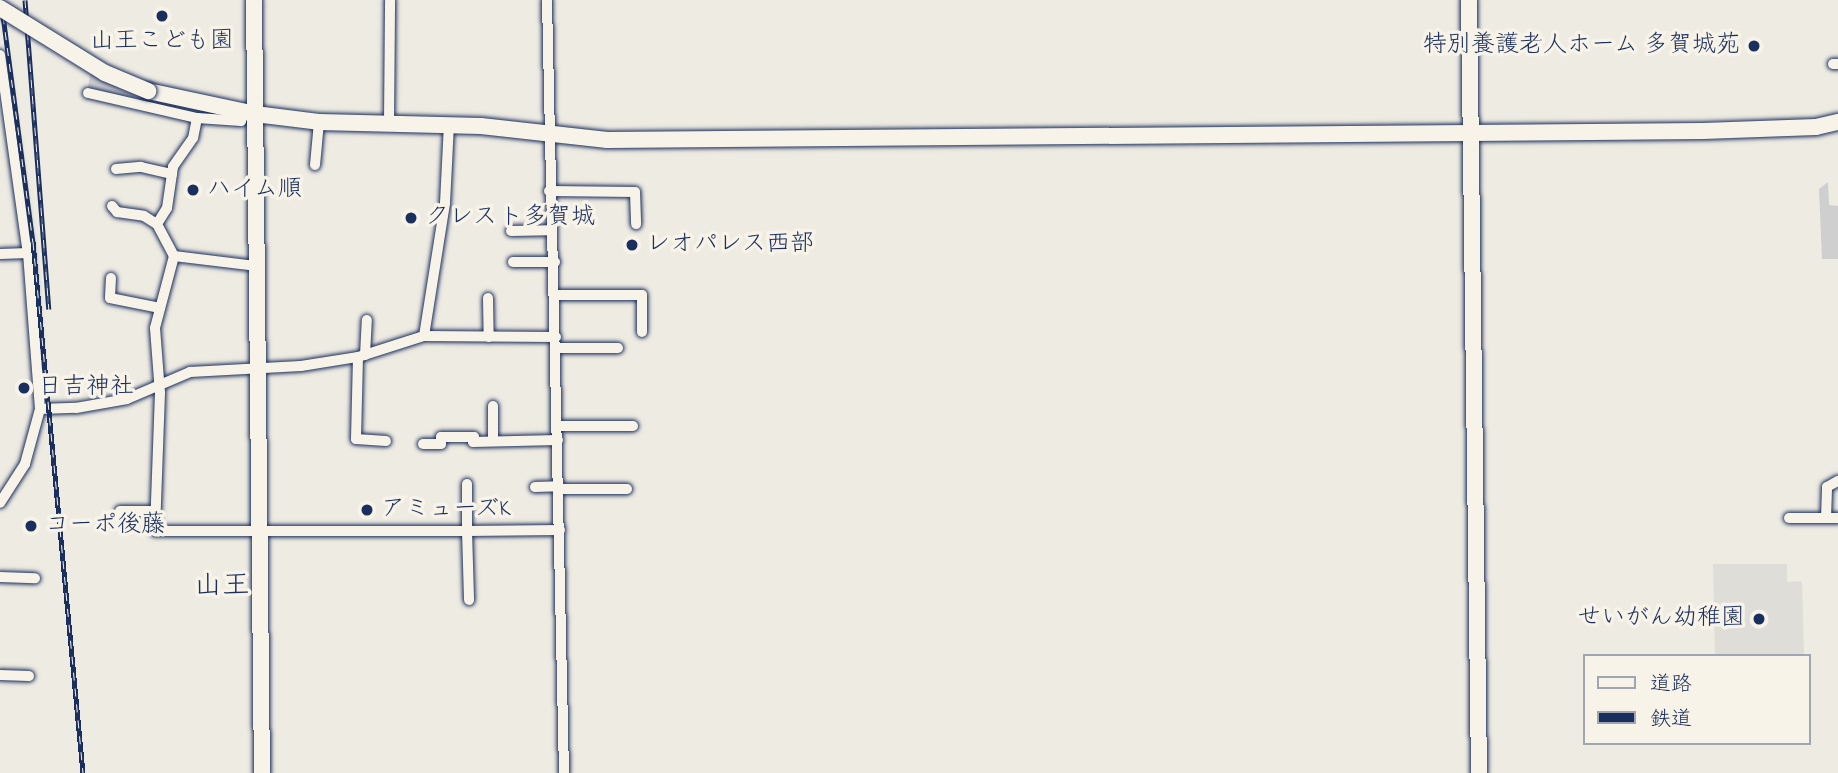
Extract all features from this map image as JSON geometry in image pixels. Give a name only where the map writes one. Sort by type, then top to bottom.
[{"type":"street","points":[[254,0],[249,113],[257,266],[262,773]]},
{"type":"street","points":[[389,123],[390,0]]},
{"type":"street","points":[[547,0],[550,230],[555,261],[564,773]]},
{"type":"street","points":[[1469,0],[1479,773]]},
{"type":"street","points":[[0,8],[105,73],[149,91],[249,113],[319,122],[449,125],[620,140],[1766,129],[1838,122]]},
{"type":"street","points":[[0,55],[27,253],[40,409],[25,464],[0,503]]},
{"type":"street","points":[[88,93],[197,118],[241,121],[249,113]]},
{"type":"street","points":[[158,223],[167,208],[172,174],[193,138],[197,118]]},
{"type":"street","points":[[315,165],[319,122]]},
{"type":"street","points":[[424,335],[445,203],[449,125]]},
{"type":"street","points":[[117,169],[141,167],[172,174]]},
{"type":"street","points":[[550,191],[635,191],[636,224]]},
{"type":"street","points":[[112,206],[117,212],[144,216],[158,223],[174,256],[155,328],[157,385],[154,511],[158,534],[560,530]]},
{"type":"street","points":[[511,231],[550,230]]},
{"type":"street","points":[[0,254],[27,253]]},
{"type":"street","points":[[174,256],[257,266]]},
{"type":"street","points":[[513,262],[555,261]]},
{"type":"street","points":[[111,278],[110,298],[160,308]]},
{"type":"street","points":[[555,295],[642,295],[642,332]]},
{"type":"street","points":[[488,298],[489,337]]},
{"type":"street","points":[[367,320],[361,356],[356,439],[386,441]]},
{"type":"street","points":[[40,409],[76,408],[127,399],[190,372],[258,368],[361,356],[424,335],[489,337],[618,348]]},
{"type":"street","points":[[493,406],[493,441]]},
{"type":"street","points":[[558,426],[633,426]]},
{"type":"street","points":[[423,444],[441,444],[441,436],[493,441],[558,440]]},
{"type":"street","points":[[1789,518],[1832,518],[1827,486],[1838,481]]},
{"type":"street","points":[[467,484],[469,600]]},
{"type":"street","points":[[535,487],[627,489]]},
{"type":"street","points":[[120,511],[154,511]]},
{"type":"street","points":[[0,578],[35,578]]},
{"type":"street","points":[[0,675],[29,676]]},
{"type":"shaded area","points":[[92,60],[149,85],[147,101],[88,88]]},
{"type":"shaded area","points":[[1828,182],[1829,205],[1838,206],[1838,259],[1822,259],[1819,189]]},
{"type":"shaded area","name":"せいがん幼稚園","points":[[1713,564],[1787,564],[1787,582],[1802,581],[1804,654],[1715,654]]},
{"type":"railway","points":[[1,0],[33,242],[83,773]]},
{"type":"railway","points":[[25,0],[49,309]]},
{"type":"place","name":"山王こども園","points":[[162,16]]},
{"type":"place","name":"特別養護老人ホーム 多賀城苑","points":[[1754,46]]},
{"type":"place","name":"ハイム順","points":[[193,190]]},
{"type":"place","name":"クレスト多賀城","points":[[411,218]]},
{"type":"place","name":"レオパレス西部","points":[[632,245]]},
{"type":"place","name":"日吉神社","points":[[24,388]]},
{"type":"place","name":"アミューズK","points":[[367,510]]},
{"type":"place","name":"コーポ後藤","points":[[31,526]]},
{"type":"place","name":"せいがん幼稚園","points":[[1759,619]]},
{"type":"district","name":"山王","points":[[222,587]]}]
